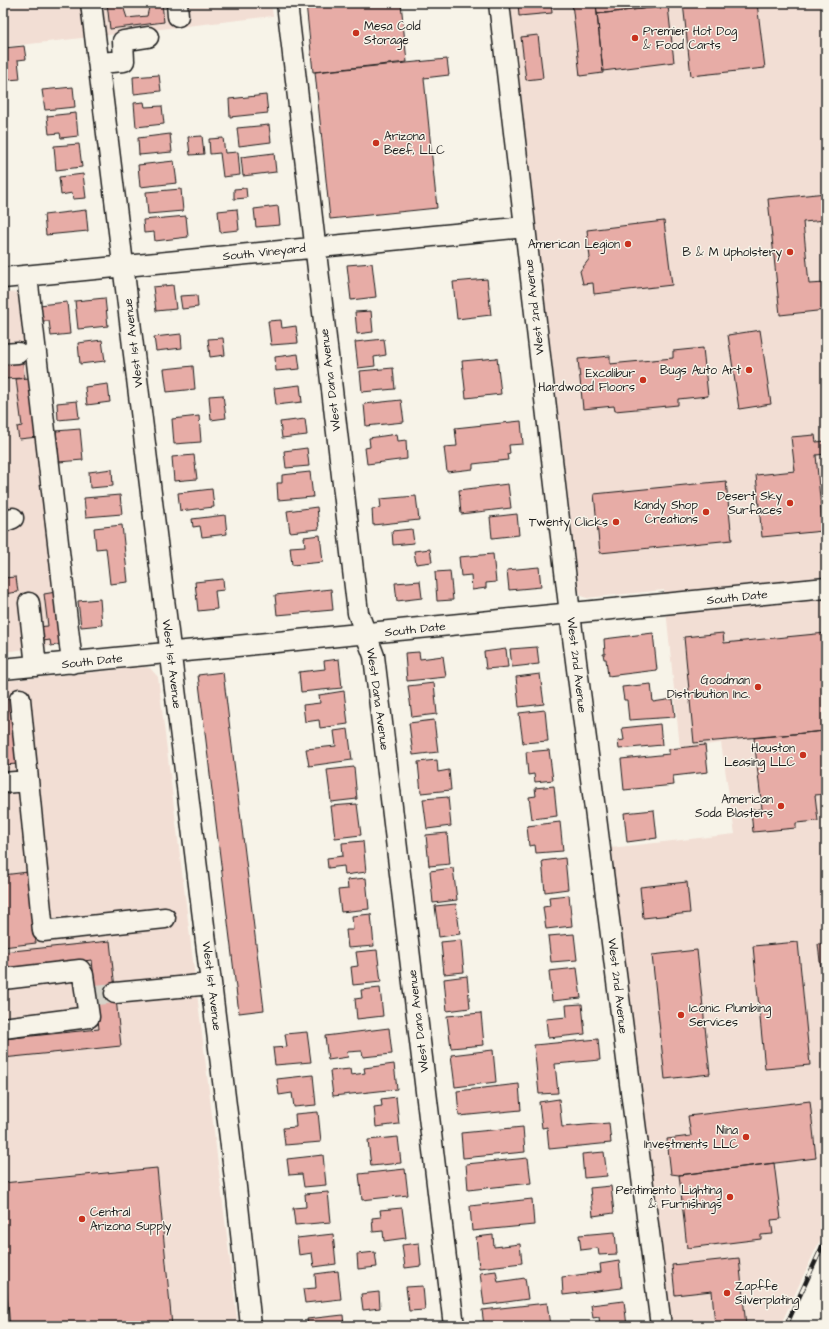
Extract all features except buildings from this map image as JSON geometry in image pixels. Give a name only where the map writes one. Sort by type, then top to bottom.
[{"type":"street","name":"West 1st Avenue","points":[[91,3],[236,1187],[251,1326]]},
{"type":"street","name":"West Dana Avenue","points":[[286,3],[358,613],[374,656],[454,1326]]},
{"type":"street","name":"West 2nd Avenue","points":[[499,3],[570,614],[661,1326]]},
{"type":"street","points":[[98,63],[124,61],[123,41],[148,37]]},
{"type":"street","name":"South Vineyard","points":[[3,278],[525,227]]},
{"type":"street","points":[[27,276],[72,663]]},
{"type":"street","name":"South Date","points":[[3,669],[826,588]]},
{"type":"street","points":[[29,603],[36,666]]},
{"type":"street","points":[[20,699],[44,931],[165,918]]},
{"type":"street","points":[[3,783],[28,781]]},
{"type":"street","points":[[3,979],[80,970],[99,995]]},
{"type":"street","points":[[99,995],[211,984]]},
{"type":"street","points":[[3,1028],[89,1017],[99,995]]},
{"type":"shaded area","points":[[3,3],[271,3],[273,16],[3,47]]},
{"type":"shaded area","points":[[510,3],[826,3],[826,1227],[780,1326],[672,1326],[610,848],[735,834],[721,743],[680,748],[664,590],[587,598],[581,596],[579,590]]},
{"type":"shaded area","points":[[24,292],[65,644],[3,652],[3,293]]},
{"type":"shaded area","points":[[144,667],[150,668],[158,677],[238,1326],[3,1326],[3,681]]},
{"type":"tunnel","points":[[96,995],[115,993]]},
{"type":"railway","points":[[786,1326],[826,1238]]},
{"type":"place","name":"Mesa Cold Storage","points":[[356,33]]},
{"type":"place","name":"Premier Hot Dog & Food Carts","points":[[635,38]]},
{"type":"place","name":"Arizona Beef, LLC","points":[[376,143]]},
{"type":"place","name":"American Legion","points":[[628,244]]},
{"type":"place","name":"B & M Upholstery","points":[[790,252]]},
{"type":"place","name":"Bugs Auto Art","points":[[749,370]]},
{"type":"place","name":"Excalibur Hardwood Floors","points":[[643,380]]},
{"type":"place","name":"Desert Sky Surfaces","points":[[790,503]]},
{"type":"place","name":"Kandy Shop Creations","points":[[706,512]]},
{"type":"place","name":"Twenty Clicks","points":[[616,522]]},
{"type":"place","name":"Goodman Distribution Inc.","points":[[758,687]]},
{"type":"place","name":"Houston Leasing LLC","points":[[803,755]]},
{"type":"place","name":"American Soda Blasters","points":[[781,806]]},
{"type":"place","name":"Iconic Plumbing Services","points":[[681,1015]]},
{"type":"place","name":"Nina Investments LLC","points":[[746,1137]]},
{"type":"place","name":"Pentimento Lighting & Furnishings","points":[[730,1197]]},
{"type":"place","name":"Central Arizona Supply","points":[[82,1219]]},
{"type":"place","name":"Zapffe Silverplating","points":[[727,1293]]}]
